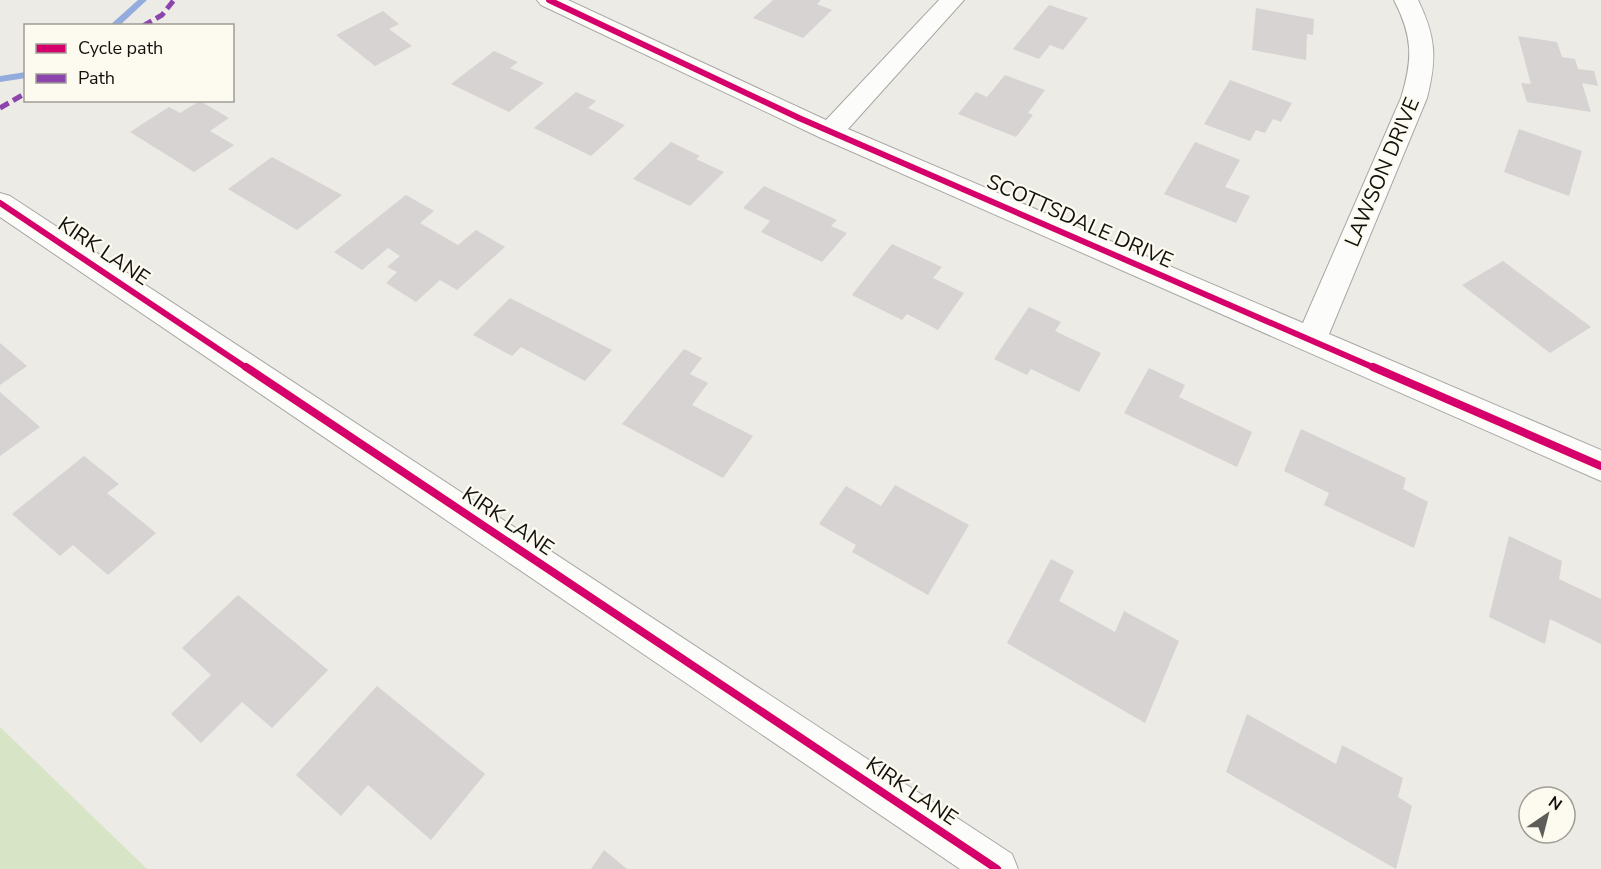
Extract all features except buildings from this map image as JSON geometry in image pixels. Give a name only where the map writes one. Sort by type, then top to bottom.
[{"type":"street","name":"SCOTTSDALE DRIVE","points":[[549,0],[830,132],[1601,466]]},
{"type":"street","points":[[830,132],[952,0]]},
{"type":"street","name":"LAWSON DRIVE","points":[[1311,341],[1414,98],[1422,69],[1424,46],[1406,0]]},
{"type":"street","name":"KIRK LANE","points":[[0,203],[997,869]]},
{"type":"green space","points":[[0,727],[147,869],[0,869]]},
{"type":"waterway","points":[[115,24],[143,0]]},
{"type":"waterway","points":[[0,79],[24,75]]},
{"type":"marked path","points":[[146,24],[162,15],[174,0]]},
{"type":"marked path","points":[[0,108],[24,94]]},
{"type":"cycle path","points":[[549,0],[799,118],[1601,466]]},
{"type":"cycle path","points":[[0,203],[997,869]]}]
